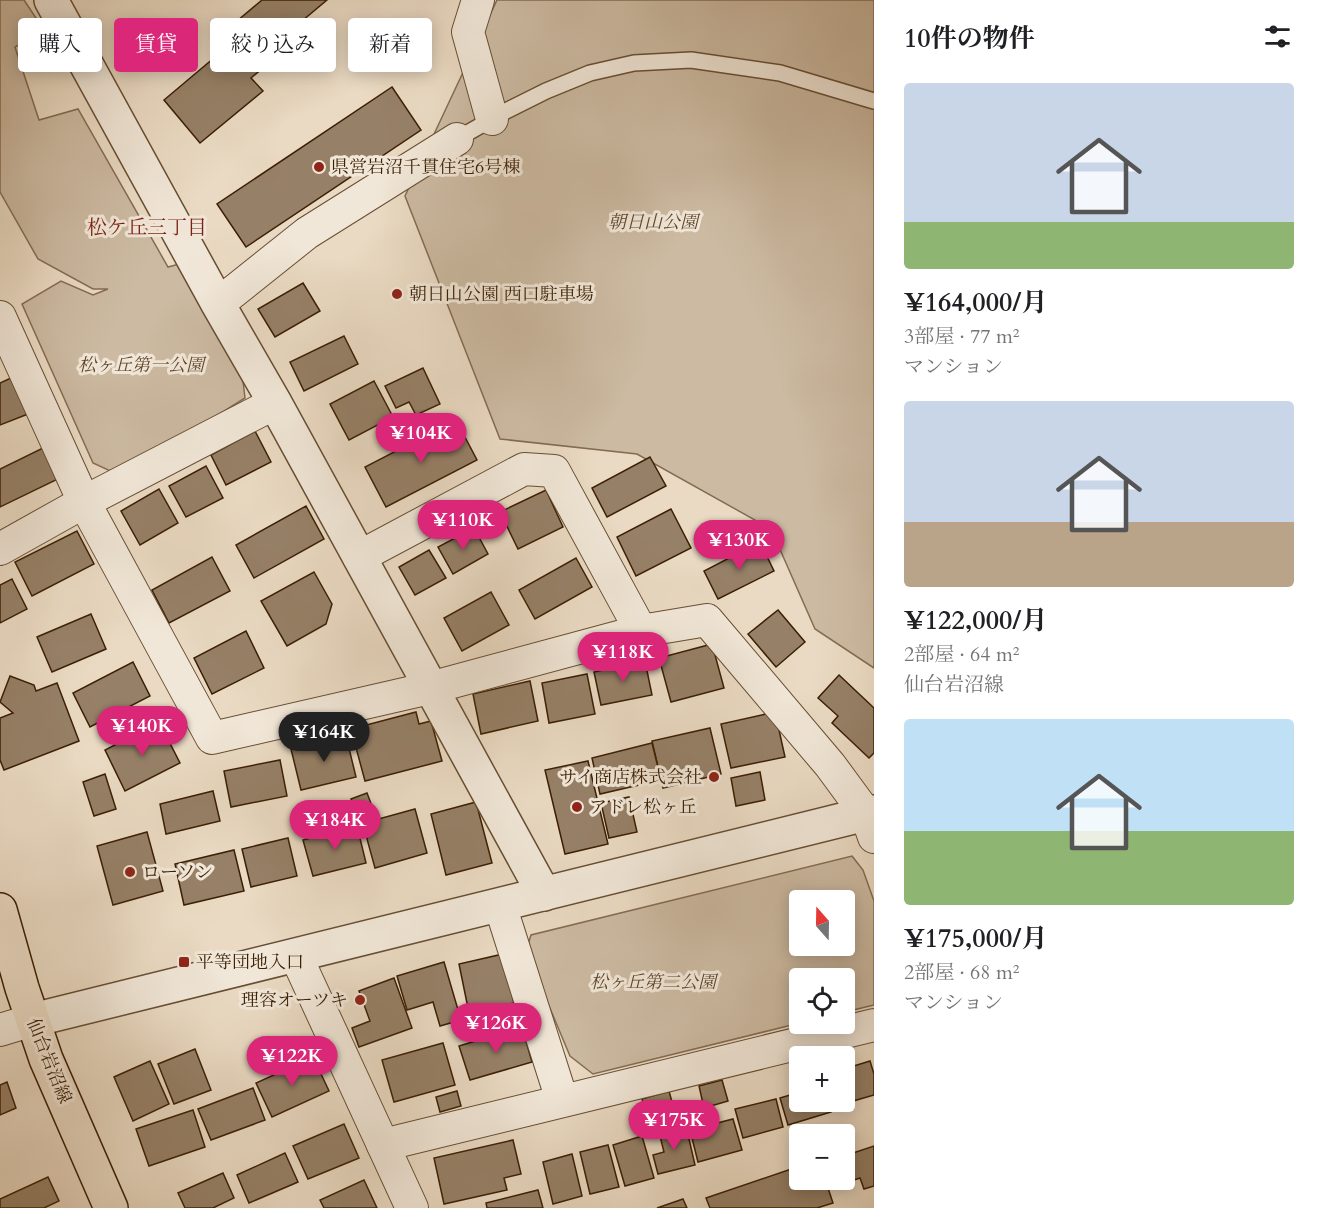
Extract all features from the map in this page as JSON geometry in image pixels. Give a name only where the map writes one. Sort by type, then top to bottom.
[{"type":"main road","name":"仙台岩沼線","points":[[0,910],[22,988],[46,1059],[111,1208]]},
{"type":"street","points":[[51,0],[544,894]]},
{"type":"street","points":[[478,0],[468,32],[492,119]]},
{"type":"street","points":[[218,304],[308,233],[458,139]]},
{"type":"street","points":[[0,317],[84,502],[212,738],[430,688],[641,631],[707,620],[830,765],[871,821],[544,894],[0,1030]]},
{"type":"street","points":[[0,549],[84,502],[275,403]]},
{"type":"street","points":[[359,556],[524,469],[554,471],[641,631]]},
{"type":"street","points":[[500,905],[562,1100]]},
{"type":"street","points":[[296,956],[412,1208]]},
{"type":"street","points":[[383,1145],[874,1025]]},
{"type":"lane","points":[[458,139],[546,91],[590,73],[634,63],[691,60],[780,73],[874,101]]},
{"type":"green space","name":"松ヶ丘第一公園","points":[[0,0],[24,0],[36,18],[18,18],[18,45],[15,47],[18,56],[18,72],[23,72],[39,120],[78,109],[168,267],[179,264],[241,364],[245,398],[121,476],[93,463],[22,304],[61,281],[93,295],[108,289],[93,289],[38,259],[0,192]]},
{"type":"green space","name":"朝日山公園","points":[[497,0],[874,0],[874,668],[815,629],[771,529],[637,454],[500,439],[405,196]]},
{"type":"green space","name":"松ヶ丘第二公園","points":[[852,856],[863,870],[874,901],[874,1005],[855,1010],[855,968],[789,968],[789,1026],[593,1074],[570,1056],[526,951],[531,935]]},
{"type":"building","points":[[262,0],[327,0],[306,18],[241,18]]},
{"type":"building","points":[[210,61],[210,72],[258,72],[251,78],[263,91],[200,143],[164,100]]},
{"type":"building","name":"県営岩沼千貫住宅6号棟","points":[[392,87],[421,130],[246,247],[217,204]]},
{"type":"building","points":[[303,283],[320,311],[275,337],[258,309]]},
{"type":"building","points":[[344,336],[358,364],[304,391],[290,362]]},
{"type":"building","points":[[423,368],[440,404],[416,415],[409,402],[396,408],[385,386]]},
{"type":"building","points":[[13,377],[28,414],[0,425],[0,383]]},
{"type":"building","points":[[374,381],[393,417],[349,440],[330,404]]},
{"type":"building","points":[[456,420],[477,460],[386,507],[365,467]]},
{"type":"building","points":[[255,431],[271,462],[226,485],[211,455]]},
{"type":"building","points":[[45,447],[60,478],[0,507],[0,469]]},
{"type":"building","points":[[650,457],[666,486],[607,517],[592,488]]},
{"type":"building","points":[[206,466],[223,498],[186,517],[169,486]]},
{"type":"building","points":[[159,489],[178,523],[140,545],[121,511]]},
{"type":"building","points":[[546,490],[563,527],[518,549],[500,512]]},
{"type":"building","points":[[306,506],[324,539],[254,578],[236,545]]},
{"type":"building","points":[[671,509],[691,548],[636,576],[617,537]]},
{"type":"building","points":[[474,528],[488,554],[453,574],[438,547]]},
{"type":"building","points":[[77,531],[94,564],[32,596],[15,562]]},
{"type":"building","points":[[760,542],[774,571],[718,599],[704,571]]},
{"type":"building","points":[[429,550],[446,578],[415,595],[399,567]]},
{"type":"building","points":[[212,557],[230,591],[169,623],[152,590]]},
{"type":"building","points":[[576,558],[592,587],[535,619],[519,590]]},
{"type":"building","points":[[314,572],[332,604],[326,624],[287,646],[261,601]]},
{"type":"building","points":[[12,579],[27,609],[0,623],[0,585]]},
{"type":"building","points":[[491,592],[509,625],[462,651],[444,618]]},
{"type":"building","points":[[778,610],[805,642],[776,667],[748,634]]},
{"type":"building","points":[[91,614],[106,649],[52,672],[37,637]]},
{"type":"building","points":[[246,631],[264,668],[212,694],[194,658]]},
{"type":"building","points":[[712,644],[724,688],[671,702],[659,658]]},
{"type":"building","points":[[645,661],[652,695],[601,705],[594,672]]},
{"type":"building","points":[[133,662],[150,696],[90,727],[73,693]]},
{"type":"building","points":[[587,674],[595,714],[549,723],[542,683]]},
{"type":"building","points":[[839,675],[874,708],[874,753],[869,758],[832,723],[838,716],[818,698]]},
{"type":"building","points":[[10,676],[34,685],[36,691],[57,683],[79,741],[4,770],[0,760],[0,718],[13,713],[0,702]]},
{"type":"building","points":[[530,681],[538,721],[481,734],[473,694]]},
{"type":"building","points":[[416,712],[419,724],[431,721],[442,761],[365,781],[351,729]]},
{"type":"building","points":[[775,712],[785,757],[731,768],[721,724]]},
{"type":"building","points":[[159,722],[180,763],[125,791],[105,750]]},
{"type":"building","points":[[710,728],[721,774],[663,788],[652,741]]},
{"type":"building","points":[[346,736],[356,777],[301,790],[291,749]]},
{"type":"building","points":[[652,743],[661,780],[600,794],[592,758]]},
{"type":"building","points":[[280,760],[287,796],[231,807],[224,771]]},
{"type":"building","name":"アドレ松ヶ丘","points":[[588,761],[608,844],[565,854],[545,770]]},
{"type":"building","points":[[760,772],[765,800],[736,806],[731,778]]},
{"type":"building","points":[[105,774],[116,809],[94,816],[83,782]]},
{"type":"building","points":[[213,791],[220,821],[166,834],[160,804]]},
{"type":"building","points":[[367,793],[372,806],[356,813],[351,799]]},
{"type":"building","points":[[629,797],[637,832],[609,838],[601,803]]},
{"type":"building","points":[[476,802],[492,863],[446,875],[431,814]]},
{"type":"building","points":[[415,809],[427,853],[375,868],[367,839],[371,821]]},
{"type":"building","points":[[357,826],[366,863],[313,876],[303,840]]},
{"type":"building","points":[[147,832],[163,891],[113,905],[97,846]]},
{"type":"building","points":[[288,838],[297,876],[251,887],[242,849]]},
{"type":"building","points":[[234,850],[244,891],[184,905],[175,864]]},
{"type":"building","points":[[503,954],[514,1003],[469,1013],[459,964]]},
{"type":"building","points":[[444,962],[461,1020],[440,1026],[433,1002],[407,1010],[397,976]]},
{"type":"building","points":[[394,978],[412,1028],[359,1047],[352,1028],[370,1021],[359,991]]},
{"type":"building","points":[[522,1027],[532,1062],[470,1080],[459,1046]]},
{"type":"building","points":[[443,1043],[455,1085],[394,1102],[382,1060]]},
{"type":"building","points":[[195,1049],[211,1090],[174,1104],[158,1064]]},
{"type":"building","points":[[313,1057],[329,1091],[272,1117],[256,1083]]},
{"type":"building","points":[[150,1061],[169,1104],[133,1121],[114,1077]]},
{"type":"building","points":[[870,1061],[874,1074],[874,1095],[855,1101],[855,1066]]},
{"type":"building","points":[[722,1080],[728,1101],[704,1108],[699,1086]]},
{"type":"building","points":[[7,1082],[16,1108],[0,1115],[0,1085]]},
{"type":"building","points":[[253,1088],[265,1120],[211,1140],[198,1109]]},
{"type":"building","points":[[457,1091],[461,1106],[440,1112],[436,1097]]},
{"type":"building","points":[[669,1091],[675,1113],[648,1121],[642,1099]]},
{"type":"building","points":[[789,1095],[789,1112],[831,1112],[788,1125],[780,1098]]},
{"type":"building","points":[[776,1099],[783,1127],[743,1138],[735,1109]]},
{"type":"building","points":[[193,1110],[205,1147],[149,1166],[136,1129]]},
{"type":"building","points":[[733,1119],[742,1150],[698,1162],[690,1130]]},
{"type":"building","points":[[344,1124],[359,1158],[308,1179],[293,1146]]},
{"type":"building","points":[[686,1126],[695,1165],[658,1174],[653,1155],[664,1152],[659,1132]]},
{"type":"building","points":[[642,1136],[654,1178],[625,1186],[613,1145]]},
{"type":"building","points":[[513,1140],[521,1174],[504,1178],[507,1190],[444,1204],[434,1158]]},
{"type":"building","points":[[608,1145],[619,1187],[590,1194],[580,1152]]},
{"type":"building","points":[[874,1146],[874,1186],[864,1189],[860,1178],[855,1180],[855,1152]]},
{"type":"building","points":[[285,1153],[298,1182],[249,1203],[237,1175]]},
{"type":"building","points":[[572,1154],[582,1196],[553,1204],[543,1162]]},
{"type":"building","points":[[789,1170],[789,1190],[829,1190],[833,1203],[817,1208],[710,1208],[706,1198]]},
{"type":"building","points":[[223,1173],[234,1198],[213,1208],[185,1208],[178,1193]]},
{"type":"building","points":[[48,1177],[59,1201],[44,1208],[0,1208],[0,1199]]},
{"type":"building","points":[[364,1180],[377,1208],[324,1208],[320,1200]]},
{"type":"building","points":[[538,1190],[543,1208],[487,1208],[486,1203]]},
{"type":"building","points":[[683,1199],[687,1208],[657,1208]]},
{"type":"place","name":"県営岩沼千貫住宅6号棟","points":[[319,167]]},
{"type":"place","name":"朝日山公園 西口駐車場","points":[[397,294]]},
{"type":"place","name":"サイ商店株式会社","points":[[714,777]]},
{"type":"place","name":"アドレ松ヶ丘","points":[[577,807]]},
{"type":"place","name":"ローソン","points":[[130,872]]},
{"type":"place","name":"平等団地入口","points":[[184,962]]},
{"type":"place","name":"理容オーツキ","points":[[360,1000]]},
{"type":"district","name":"松ケ丘三丁目","points":[[147,227]]}]
